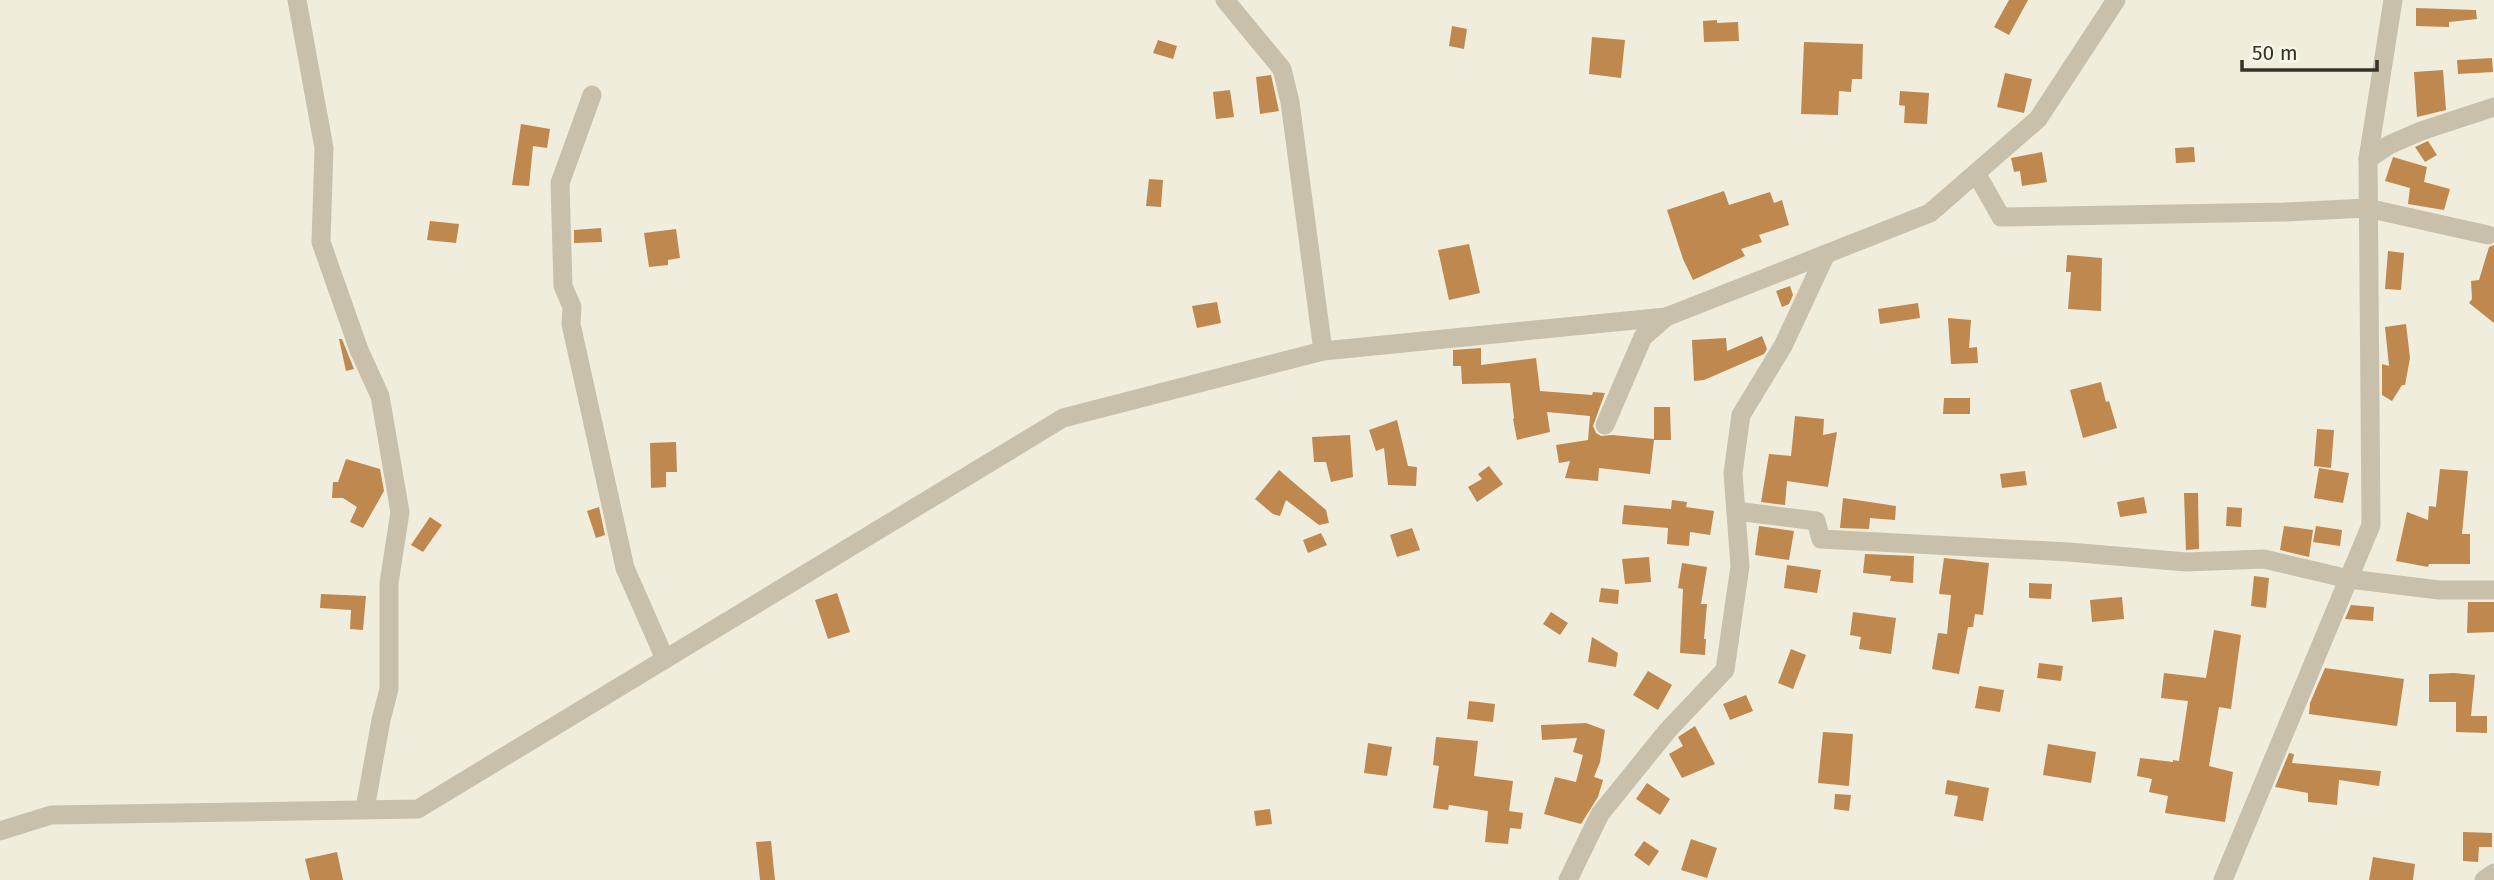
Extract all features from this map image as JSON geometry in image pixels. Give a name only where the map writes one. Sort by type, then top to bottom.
[{"type":"street","points":[[297,0],[324,148],[321,242],[359,350],[380,396],[400,512],[389,583],[389,689],[365,809]]},
{"type":"street","points":[[1226,0],[1282,69],[1290,103],[1323,351]]},
{"type":"street","points":[[0,831],[51,815],[418,809],[1063,418],[1323,351],[1665,317],[1930,213],[2038,119],[2116,0]]},
{"type":"street","points":[[2223,880],[2371,524],[2368,159],[2393,0]]},
{"type":"street","points":[[592,95],[560,183],[563,286],[572,307],[571,324],[625,568],[665,659]]},
{"type":"street","points":[[2368,159],[2389,145],[2421,131],[2494,107]]},
{"type":"street","points":[[1976,173],[2001,217],[2367,208],[2488,235]]},
{"type":"street","points":[[1568,880],[1600,814],[1668,730],[1725,670],[1740,566],[1733,473],[1741,415],[1783,345],[1826,254]]},
{"type":"street","points":[[1605,425],[1643,337],[1665,317]]},
{"type":"street","points":[[1736,511],[1816,521],[1821,539],[2069,552],[2186,562],[2264,559],[2349,579],[2440,590],[2494,590]]},
{"type":"street","points":[[2484,880],[2494,873]]},
{"type":"building","points":[[2009,0],[2028,0],[2009,35],[1994,27]]},
{"type":"building","points":[[2416,8],[2476,10],[2477,19],[2449,22],[2449,27],[2416,26]]},
{"type":"building","points":[[1717,20],[1717,23],[1738,22],[1739,41],[1704,42],[1703,21]]},
{"type":"building","points":[[1452,26],[1467,29],[1464,49],[1449,46]]},
{"type":"building","points":[[1592,37],[1625,40],[1621,78],[1589,74]]},
{"type":"building","points":[[1158,40],[1177,46],[1173,59],[1153,53]]},
{"type":"building","points":[[1804,42],[1863,44],[1862,79],[1852,79],[1851,92],[1839,91],[1838,115],[1801,114]]},
{"type":"building","points":[[2492,58],[2493,72],[2458,74],[2457,60]]},
{"type":"building","points":[[2443,70],[2446,110],[2417,117],[2414,72]]},
{"type":"building","points":[[2005,73],[2032,79],[2024,113],[1997,107]]},
{"type":"building","points":[[1271,75],[1279,111],[1260,114],[1256,77]]},
{"type":"building","points":[[1230,90],[1234,117],[1216,119],[1213,92]]},
{"type":"building","points":[[1900,91],[1929,93],[1927,124],[1904,123],[1905,106],[1899,105]]},
{"type":"building","points":[[521,124],[550,129],[547,148],[533,146],[529,186],[512,185]]},
{"type":"building","points":[[2428,141],[2437,155],[2425,162],[2415,147]]},
{"type":"building","points":[[2194,147],[2195,162],[2176,163],[2175,148]]},
{"type":"building","points":[[2042,152],[2047,182],[2022,186],[2020,171],[2014,172],[2011,158]]},
{"type":"building","points":[[2393,157],[2427,167],[2424,182],[2450,189],[2444,210],[2408,204],[2410,188],[2385,181]]},
{"type":"building","points":[[1149,179],[1163,180],[1161,207],[1146,206]]},
{"type":"building","points":[[1724,191],[1729,205],[1770,192],[1774,203],[1782,200],[1789,225],[1759,235],[1762,242],[1741,249],[1745,256],[1693,280],[1667,210]]},
{"type":"building","points":[[430,221],[459,224],[456,243],[427,240]]},
{"type":"building","points":[[601,228],[602,242],[574,243],[574,230]]},
{"type":"building","points":[[676,229],[680,258],[668,260],[668,265],[649,267],[644,233]]},
{"type":"building","points":[[1469,244],[1480,293],[1449,300],[1438,250]]},
{"type":"building","points":[[2494,245],[2494,323],[2469,303],[2472,299],[2471,281],[2479,280],[2489,247]]},
{"type":"building","points":[[2388,251],[2404,253],[2401,290],[2385,289]]},
{"type":"building","points":[[2067,255],[2102,258],[2101,311],[2068,309],[2071,272],[2066,272]]},
{"type":"building","points":[[1790,286],[1793,295],[1789,304],[1782,307],[1776,291]]},
{"type":"building","points":[[1217,302],[1221,323],[1197,328],[1192,306]]},
{"type":"building","points":[[1918,303],[1920,318],[1880,324],[1878,309]]},
{"type":"building","points":[[1948,318],[1971,320],[1969,348],[1977,347],[1978,363],[1951,364]]},
{"type":"building","points":[[2406,324],[2410,358],[2405,385],[2402,385],[2392,401],[2382,395],[2382,364],[2389,366],[2385,327]]},
{"type":"building","points":[[1762,336],[1767,349],[1764,354],[1704,380],[1694,381],[1692,340],[1726,338],[1727,351]]},
{"type":"building","points":[[339,339],[342,339],[354,369],[346,371]]},
{"type":"building","points":[[1481,348],[1481,365],[1536,358],[1540,391],[1592,395],[1593,392],[1605,393],[1593,426],[1601,436],[1654,439],[1654,407],[1670,407],[1671,440],[1654,440],[1650,474],[1599,468],[1598,481],[1565,478],[1570,461],[1559,463],[1556,445],[1588,440],[1590,416],[1547,412],[1550,432],[1517,440],[1510,383],[1462,384],[1461,366],[1453,366],[1453,350]]},
{"type":"building","points":[[2101,382],[2117,428],[2083,438],[2070,390]]},
{"type":"building","points":[[1944,398],[1970,398],[1970,414],[1943,414]]},
{"type":"building","points":[[1795,416],[1824,419],[1823,435],[1837,432],[1828,487],[1787,481],[1785,505],[1761,502],[1769,454],[1791,456]]},
{"type":"building","points":[[1397,420],[1408,466],[1417,467],[1416,486],[1388,485],[1384,448],[1376,451],[1369,430]]},
{"type":"building","points":[[2317,429],[2334,430],[2331,468],[2314,466]]},
{"type":"building","points":[[1350,435],[1353,477],[1331,482],[1326,462],[1314,462],[1312,437]]},
{"type":"building","points":[[676,442],[677,472],[666,472],[666,487],[651,488],[650,443]]},
{"type":"building","points":[[346,459],[380,469],[384,491],[363,528],[350,522],[357,507],[343,498],[332,498],[333,482],[338,482]]},
{"type":"building","points":[[1489,466],[1503,484],[1477,502],[1468,487],[1482,479],[1478,474]]},
{"type":"building","points":[[2319,468],[2349,473],[2343,503],[2314,498]]},
{"type":"building","points":[[2440,469],[2468,471],[2462,534],[2470,534],[2470,564],[2429,564],[2428,567],[2396,561],[2407,512],[2428,520],[2429,506],[2436,507]]},
{"type":"building","points":[[1279,470],[1326,510],[1329,523],[1319,525],[1286,500],[1280,516],[1273,514],[1255,499]]},
{"type":"building","points":[[2025,471],[2027,485],[2002,488],[2000,474]]},
{"type":"building","points":[[2184,493],[2198,493],[2199,549],[2186,550]]},
{"type":"building","points":[[2144,497],[2147,513],[2120,517],[2117,502]]},
{"type":"building","points":[[1843,498],[1896,506],[1895,520],[1870,518],[1869,529],[1840,528]]},
{"type":"building","points":[[1672,500],[1687,502],[1686,507],[1714,511],[1710,535],[1690,532],[1689,546],[1667,544],[1668,528],[1622,524],[1624,505],[1671,509]]},
{"type":"building","points":[[599,507],[605,535],[596,538],[587,511]]},
{"type":"building","points":[[2227,507],[2242,508],[2241,527],[2226,526]]},
{"type":"building","points":[[430,517],[442,525],[423,552],[411,545]]},
{"type":"building","points":[[1759,526],[1794,531],[1789,560],[1755,555]]},
{"type":"building","points":[[2284,526],[2313,530],[2309,557],[2280,550]]},
{"type":"building","points":[[2316,526],[2342,530],[2340,546],[2313,542]]},
{"type":"building","points":[[1412,528],[1420,550],[1397,557],[1390,535]]},
{"type":"building","points":[[1321,533],[1327,545],[1308,553],[1303,540]]},
{"type":"building","points":[[1865,554],[1914,556],[1913,583],[1890,581],[1891,576],[1863,573]]},
{"type":"building","points":[[1649,557],[1651,582],[1625,584],[1622,559]]},
{"type":"building","points":[[1944,558],[1989,563],[1983,615],[1975,614],[1973,627],[1968,627],[1959,674],[1932,669],[1938,633],[1947,634],[1951,595],[1939,594]]},
{"type":"building","points":[[1682,563],[1707,567],[1701,604],[1707,604],[1705,655],[1680,653],[1683,589],[1678,588]]},
{"type":"building","points":[[1787,565],[1821,570],[1817,593],[1784,588]]},
{"type":"building","points":[[2254,576],[2269,578],[2266,608],[2251,606]]},
{"type":"building","points":[[2029,583],[2052,584],[2051,599],[2029,598]]},
{"type":"building","points":[[1601,588],[1619,590],[1618,604],[1599,602]]},
{"type":"building","points":[[837,593],[850,632],[828,639],[815,600]]},
{"type":"building","points":[[321,594],[366,596],[363,630],[350,629],[351,610],[320,608]]},
{"type":"building","points":[[2122,597],[2124,619],[2092,622],[2090,600]]},
{"type":"building","points":[[2468,602],[2494,602],[2494,632],[2467,633]]},
{"type":"building","points":[[2351,605],[2374,607],[2373,621],[2345,619]]},
{"type":"building","points":[[1551,612],[1568,623],[1560,635],[1543,624]]},
{"type":"building","points":[[1853,612],[1896,618],[1891,654],[1859,649],[1861,637],[1850,635]]},
{"type":"building","points":[[2214,630],[2241,635],[2231,709],[2219,707],[2209,766],[2233,772],[2225,822],[2165,813],[2168,796],[2149,792],[2152,779],[2137,776],[2140,758],[2179,761],[2188,701],[2161,698],[2164,673],[2206,678]]},
{"type":"building","points":[[1592,637],[1618,653],[1616,667],[1588,662]]},
{"type":"building","points":[[1791,649],[1806,655],[1793,689],[1778,683]]},
{"type":"building","points":[[2039,663],[2063,666],[2061,681],[2037,678]]},
{"type":"building","points":[[2325,668],[2404,679],[2397,726],[2309,714],[2310,703]]},
{"type":"building","points":[[1648,671],[1672,685],[1658,710],[1633,695]]},
{"type":"building","points":[[2429,674],[2475,675],[2471,716],[2487,716],[2487,733],[2456,732],[2456,702],[2429,702]]},
{"type":"building","points":[[1979,686],[2004,690],[2000,712],[1975,708]]},
{"type":"building","points":[[1746,695],[1753,711],[1730,720],[1723,704]]},
{"type":"building","points":[[1469,701],[1495,704],[1493,722],[1467,719]]},
{"type":"building","points":[[1586,723],[1605,730],[1600,762],[1594,777],[1603,780],[1598,797],[1581,824],[1544,814],[1555,777],[1576,782],[1583,755],[1573,752],[1577,738],[1542,740],[1541,725]]},
{"type":"building","points":[[1695,726],[1715,764],[1682,778],[1669,754],[1683,746],[1678,737]]},
{"type":"building","points":[[1823,732],[1853,734],[1849,786],[1818,783]]},
{"type":"building","points":[[1436,737],[1478,741],[1474,776],[1513,781],[1509,811],[1523,813],[1521,829],[1510,828],[1508,844],[1485,842],[1488,811],[1449,805],[1448,810],[1433,808],[1439,766],[1433,765]]},
{"type":"building","points":[[1368,743],[1392,747],[1387,776],[1364,773]]},
{"type":"building","points":[[2048,744],[2096,752],[2091,783],[2043,775]]},
{"type":"building","points":[[2289,753],[2294,754],[2292,763],[2381,771],[2379,786],[2339,780],[2337,805],[2308,802],[2308,793],[2275,787]]},
{"type":"building","points":[[1947,780],[1989,788],[1983,821],[1954,816],[1958,796],[1945,794]]},
{"type":"building","points":[[1647,783],[1670,799],[1660,815],[1636,799]]},
{"type":"building","points":[[1835,794],[1851,795],[1849,811],[1834,809]]},
{"type":"building","points":[[1270,809],[1272,824],[1256,826],[1254,811]]},
{"type":"building","points":[[2463,832],[2492,833],[2492,847],[2479,847],[2478,862],[2463,861]]},
{"type":"building","points":[[1691,839],[1717,848],[1707,878],[1681,870]]},
{"type":"building","points":[[771,841],[775,880],[760,880],[756,842]]},
{"type":"building","points":[[1644,841],[1659,851],[1649,866],[1634,855]]},
{"type":"building","points":[[337,852],[343,880],[310,880],[305,859]]},
{"type":"building","points":[[2373,857],[2415,864],[2413,880],[2369,880]]}]
